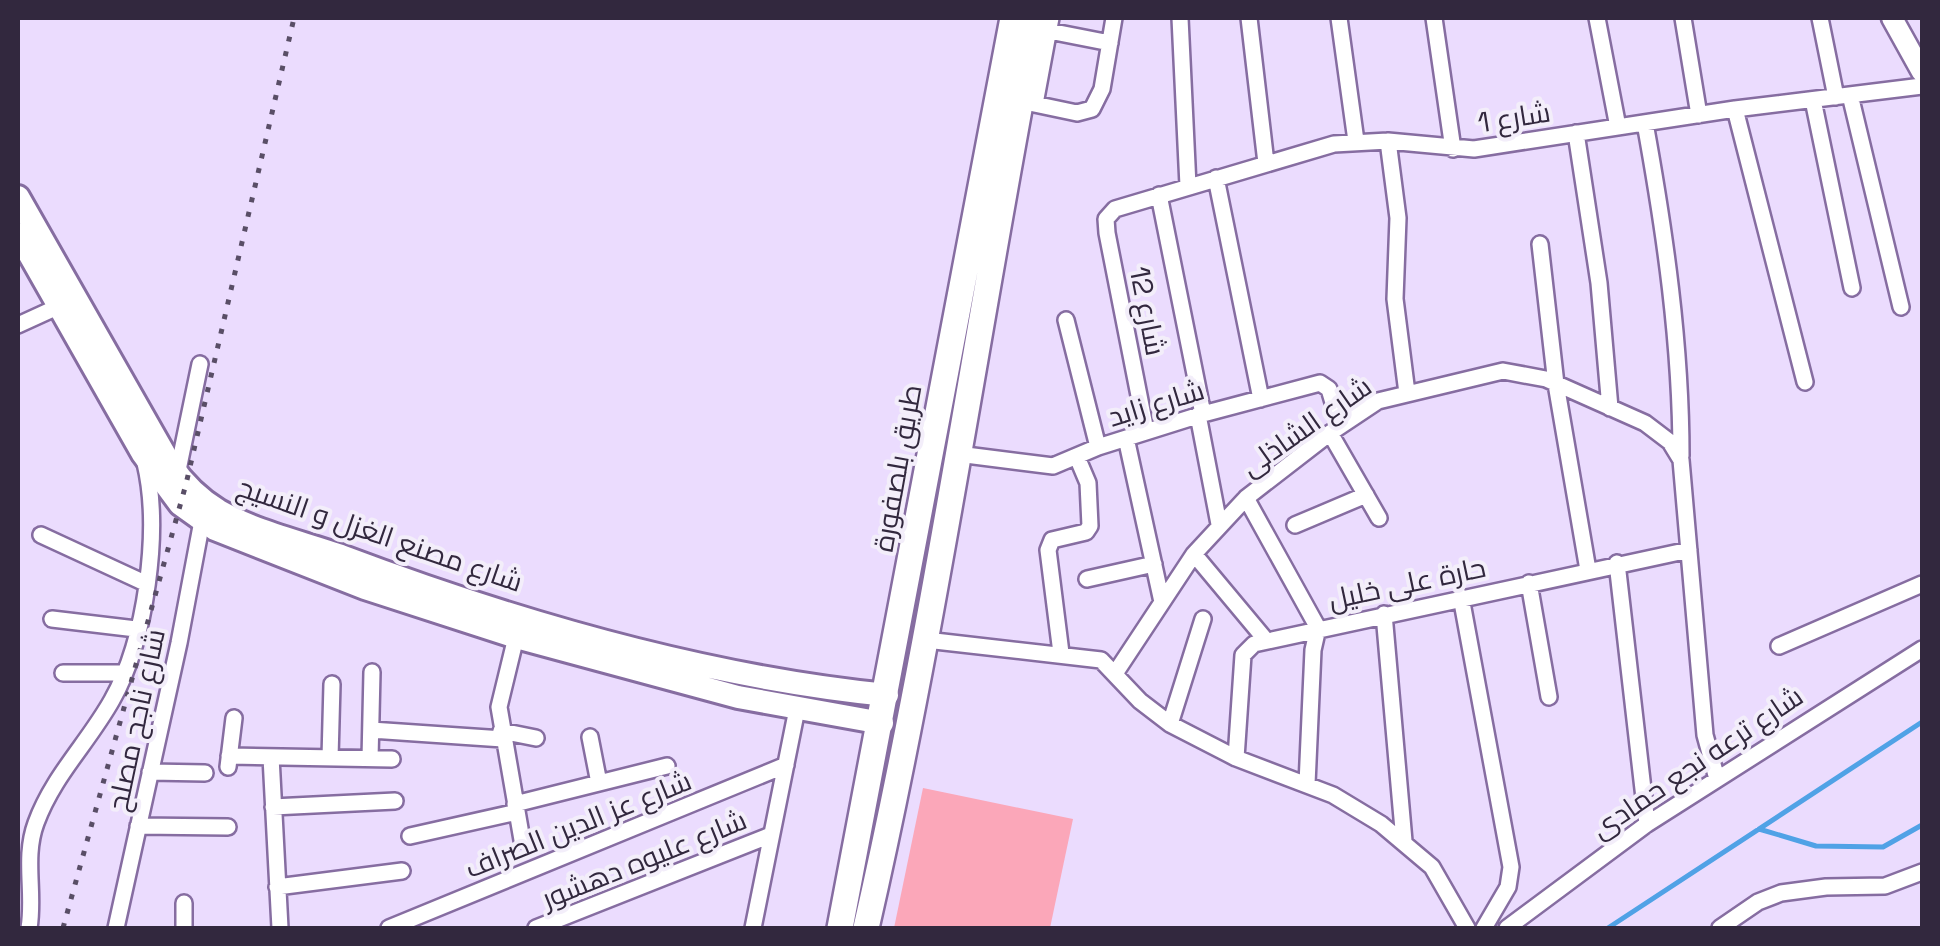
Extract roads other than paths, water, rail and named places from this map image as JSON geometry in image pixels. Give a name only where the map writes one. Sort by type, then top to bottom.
[{"type":"main road","name":"طريق بلصفورة","points":[[840,928],[1013,18]]},
{"type":"main road","name":"طريق بلصفورة","points":[[866,928],[926,640],[975,356],[1046,22]]},
{"type":"main road","name":"شارع مصنع الغزل و النسيج","points":[[18,196],[26,243],[68,302],[177,475],[220,511],[309,556]]},
{"type":"main road","name":"شارع مصنع الغزل و النسيج","points":[[68,302],[143,454],[180,504],[228,536],[309,556],[426,598],[620,654],[738,697],[882,723]]},
{"type":"main road","points":[[949,352],[975,356]]},
{"type":"main road","name":"شارع مصنع الغزل و النسيج","points":[[426,598],[516,637],[887,695]]},
{"type":"main road","points":[[738,697],[744,674]]},
{"type":"street","points":[[1028,103],[1077,113],[1092,109],[1100,96],[1114,18]]},
{"type":"street","points":[[1180,18],[1188,186]]},
{"type":"street","points":[[1249,18],[1266,163]]},
{"type":"street","points":[[1339,18],[1356,141]]},
{"type":"street","points":[[1434,18],[1454,149]]},
{"type":"street","points":[[1598,18],[1618,126]]},
{"type":"street","points":[[1684,18],[1699,114]]},
{"type":"street","points":[[1820,18],[1901,307]]},
{"type":"street","points":[[1892,18],[1922,72]]},
{"type":"street","points":[[1046,22],[1110,43]]},
{"type":"street","name":"شارع 1","points":[[1121,207],[1266,163],[1356,141],[1388,140],[1474,150],[1699,114],[1922,86]]},
{"type":"street","points":[[1813,100],[1852,288]]},
{"type":"street","points":[[1736,109],[1805,382]]},
{"type":"street","points":[[1644,123],[1667,254],[1705,736],[1717,779]]},
{"type":"street","points":[[1576,133],[1599,283],[1610,408]]},
{"type":"street","points":[[1388,140],[1398,218],[1395,300],[1407,392]]},
{"type":"street","points":[[1216,178],[1261,399]]},
{"type":"street","points":[[1160,195],[1219,524]]},
{"type":"street","name":"شارع 12","points":[[1121,207],[1108,213],[1106,226],[1146,432]]},
{"type":"street","points":[[1540,244],[1556,384],[1588,570]]},
{"type":"street","points":[[18,324],[68,302]]},
{"type":"street","points":[[1066,320],[1098,447]]},
{"type":"street","points":[[177,475],[200,364]]},
{"type":"street","name":"شارع الشاذلى","points":[[1116,672],[1194,554],[1219,524],[1246,498],[1378,401],[1502,371],[1536,376],[1661,434],[1681,460]]},
{"type":"street","name":"شارع زايد","points":[[958,454],[1053,466],[1098,447],[1201,414],[1320,383],[1326,385],[1335,430]]},
{"type":"street","points":[[1335,430],[1379,518]]},
{"type":"street","points":[[1126,438],[1162,602]]},
{"type":"street","points":[[30,928],[30,847],[39,816],[58,777],[105,712],[125,672],[147,584],[152,512],[143,454]]},
{"type":"street","points":[[1061,653],[1048,550],[1052,540],[1086,532],[1090,526],[1088,483],[1077,457]]},
{"type":"street","points":[[1295,525],[1366,495]]},
{"type":"street","points":[[1246,498],[1318,628],[1313,650],[1308,784]]},
{"type":"street","name":"شارع ناجح مصلح","points":[[116,928],[202,521]]},
{"type":"street","points":[[41,535],[147,584]]},
{"type":"street","name":"حارة على خليل","points":[[1264,640],[1688,550]]},
{"type":"street","points":[[1194,554],[1264,640],[1247,648],[1242,656],[1236,758]]},
{"type":"street","points":[[1617,563],[1646,824]]},
{"type":"street","points":[[1087,579],[1154,564]]},
{"type":"street","points":[[1529,583],[1549,697]]},
{"type":"street","points":[[1779,646],[1922,584]]},
{"type":"street","points":[[1461,597],[1511,868],[1508,887],[1484,928]]},
{"type":"street","points":[[1384,614],[1404,841]]},
{"type":"street","points":[[52,619],[136,629]]},
{"type":"street","points":[[1170,724],[1203,619]]},
{"type":"street","points":[[516,637],[500,694],[502,735],[522,840]]},
{"type":"street","points":[[926,640],[1101,660],[1140,701],[1170,724],[1236,758],[1308,784],[1358,809],[1404,841],[1432,867],[1467,928]]},
{"type":"street","name":"شارع ترعه نجع حمادى","points":[[1507,928],[1646,824],[1922,650]]},
{"type":"street","points":[[62,674],[125,672]]},
{"type":"street","points":[[370,759],[372,672]]},
{"type":"street","points":[[330,758],[332,684]]},
{"type":"street","points":[[752,928],[797,709]]},
{"type":"street","points":[[234,718],[228,762],[271,757],[392,759]]},
{"type":"street","points":[[371,730],[536,738]]},
{"type":"street","points":[[590,737],[599,783]]},
{"type":"street","points":[[271,757],[280,928]]},
{"type":"street","name":"شارع عز الدين الصراف","points":[[390,928],[786,765]]},
{"type":"street","points":[[410,836],[667,766]]},
{"type":"street","points":[[150,772],[205,772]]},
{"type":"street","points":[[273,806],[395,801]]},
{"type":"street","points":[[18,832],[39,816]]},
{"type":"street","points":[[138,826],[228,828]]},
{"type":"street","name":"شارع عليوه دهشور","points":[[536,928],[771,835]]},
{"type":"street","points":[[277,887],[402,872]]},
{"type":"street","points":[[1720,928],[1758,902],[1781,894],[1815,888],[1886,886],[1922,872]]},
{"type":"street","points":[[184,903],[184,928]]},
{"type":"waterway","points":[[1608,928],[1922,722]]},
{"type":"waterway","points":[[1759,829],[1816,846],[1883,847],[1922,825]]},
{"type":"railway","points":[[63,928],[186,484],[294,18]]}]
